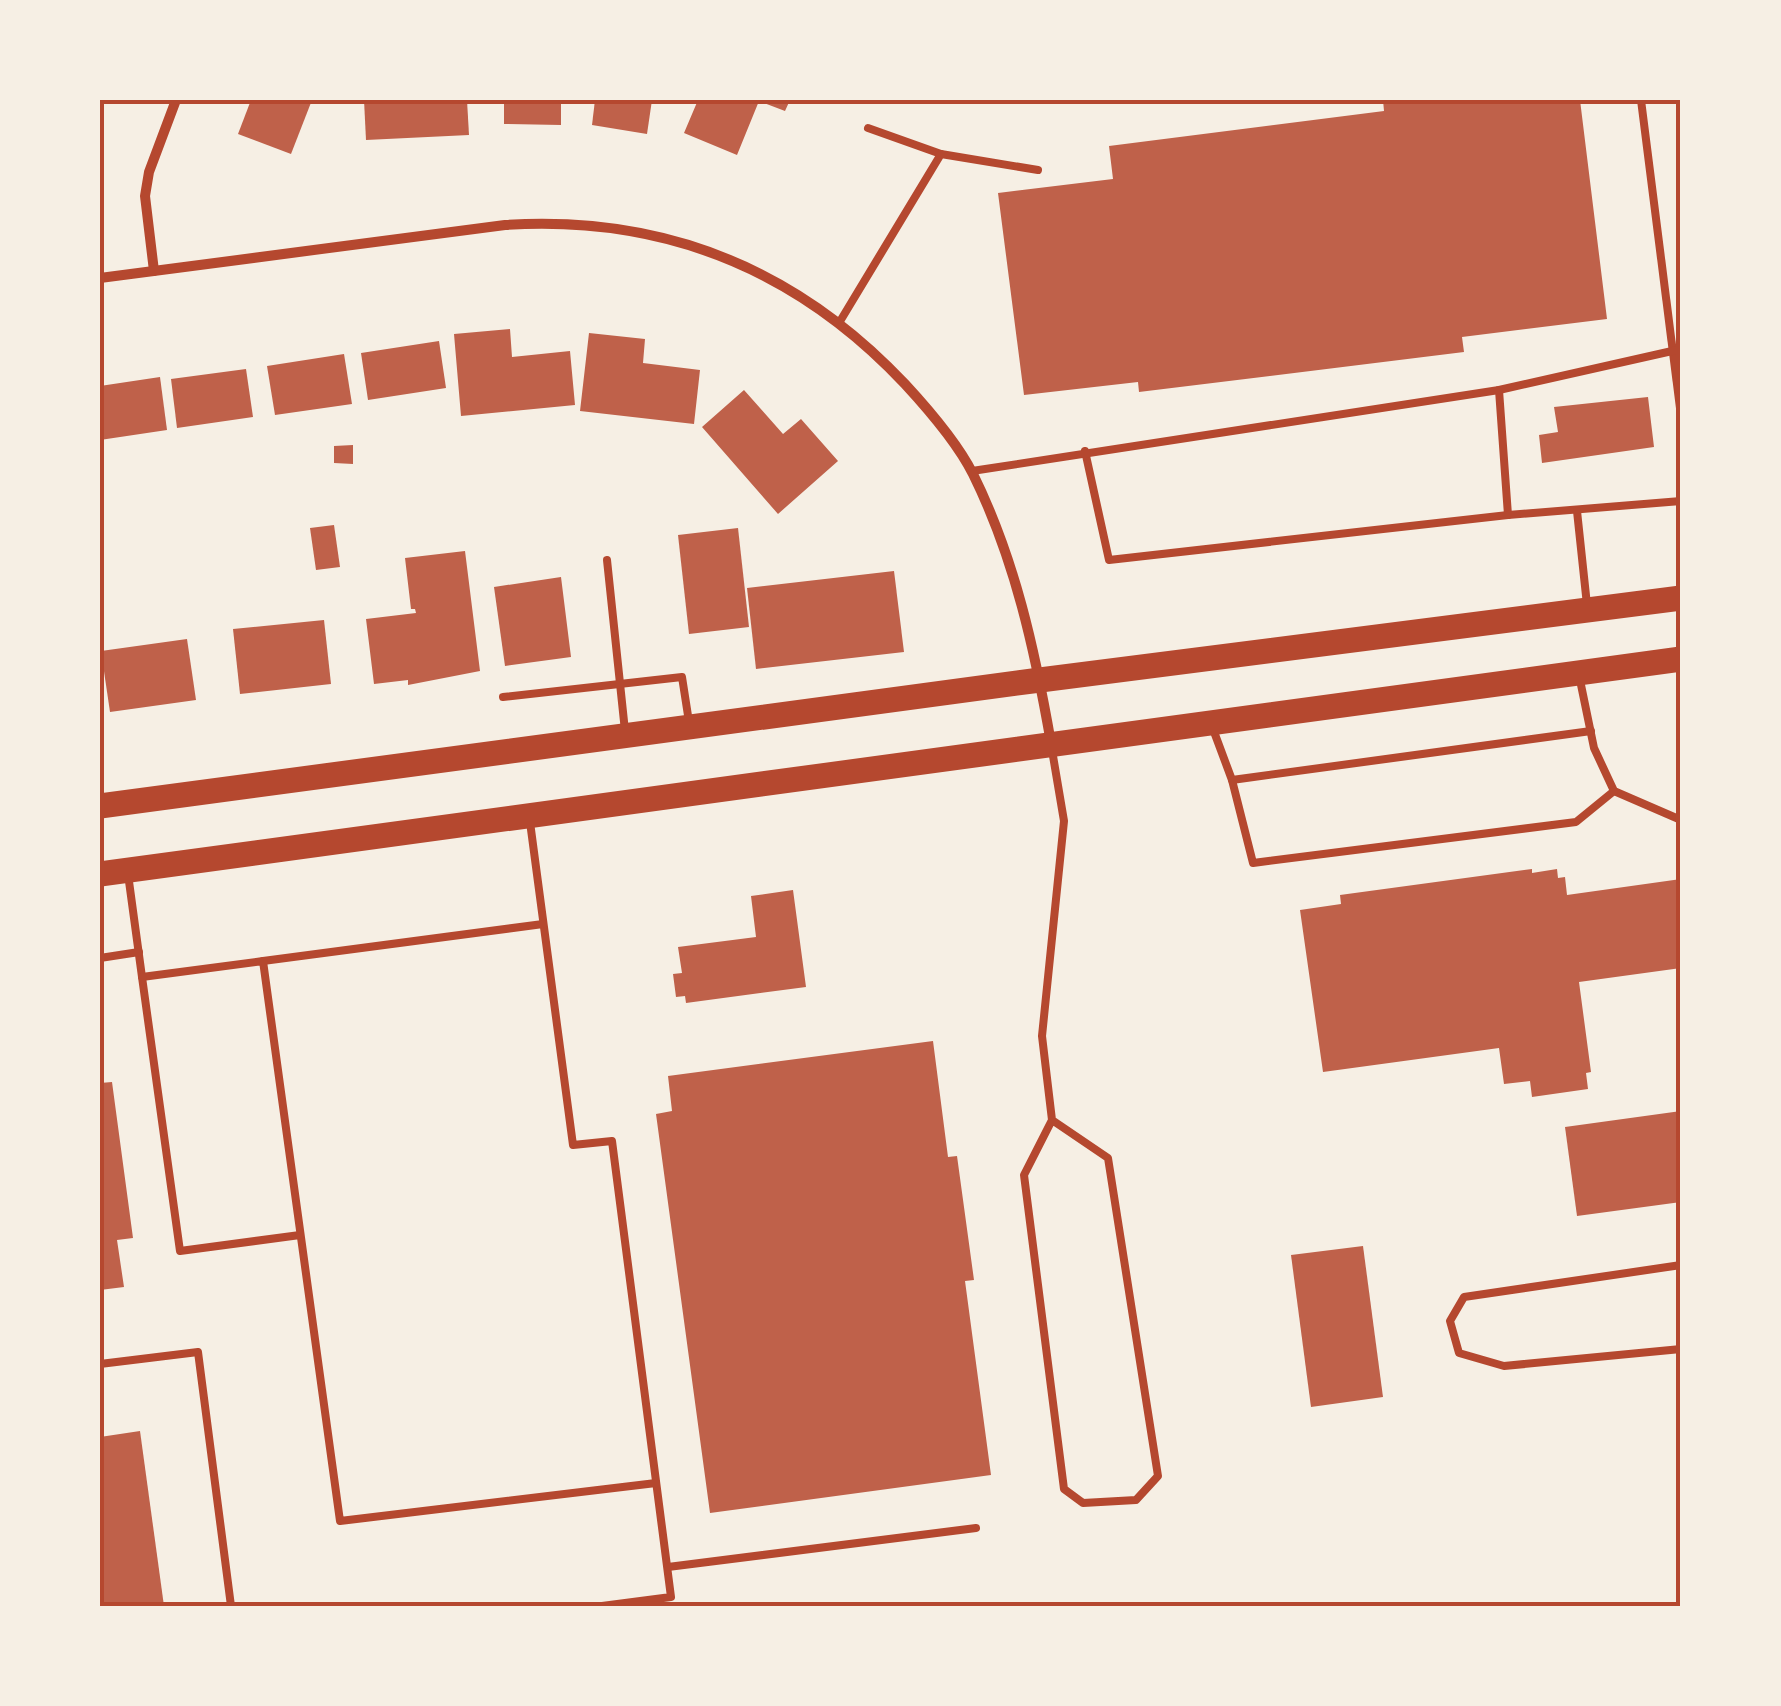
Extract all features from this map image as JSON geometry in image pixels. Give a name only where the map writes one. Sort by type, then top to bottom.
[{"type":"main road","points":[[100,806],[1681,598]]},
{"type":"main road","points":[[100,874],[1681,659]]},
{"type":"street","points":[[154,271],[145,196],[149,172],[176,100]]},
{"type":"street","points":[[100,278],[505,224],[558,222],[611,226],[710,252],[786,286],[874,352],[925,406],[972,471],[1030,632],[1051,746]]},
{"type":"lane","points":[[1641,100],[1677,350],[1681,416]]},
{"type":"lane","points":[[868,128],[941,154],[1038,170]]},
{"type":"lane","points":[[838,323],[941,154]]},
{"type":"lane","points":[[972,471],[1499,390],[1677,350]]},
{"type":"lane","points":[[1499,390],[1508,515]]},
{"type":"lane","points":[[1085,451],[1109,560],[1508,515],[1681,502]]},
{"type":"lane","points":[[1577,511],[1587,610]]},
{"type":"lane","points":[[607,560],[626,736]]},
{"type":"lane","points":[[1578,674],[1594,748],[1614,792],[1681,820]]},
{"type":"lane","points":[[503,696],[682,676],[690,726]]},
{"type":"lane","points":[[1211,725],[1232,780],[1253,863],[1576,822],[1614,792]]},
{"type":"lane","points":[[1232,780],[1591,731]]},
{"type":"lane","points":[[1051,746],[1064,820],[1042,1036],[1052,1120],[1024,1175],[1064,1489],[1083,1503],[1136,1500],[1158,1476],[1108,1158],[1052,1120]]},
{"type":"lane","points":[[529,816],[573,1146],[612,1141],[671,1597],[602,1606]]},
{"type":"lane","points":[[128,870],[180,1251],[300,1235]]},
{"type":"lane","points":[[142,978],[543,924]]},
{"type":"lane","points":[[100,958],[139,952]]},
{"type":"lane","points":[[263,961],[340,1521],[656,1483]]},
{"type":"lane","points":[[1681,1265],[1464,1297],[1450,1321],[1459,1353],[1504,1366],[1681,1349]]},
{"type":"lane","points":[[100,1364],[198,1352],[231,1606]]},
{"type":"lane","points":[[668,1567],[976,1528]]},
{"type":"building","points":[[251,100],[312,100],[291,154],[238,134]]},
{"type":"building","points":[[364,100],[467,100],[469,135],[366,140]]},
{"type":"building","points":[[504,100],[561,100],[561,125],[504,124]]},
{"type":"building","points":[[595,100],[652,100],[647,134],[592,125]]},
{"type":"building","points":[[698,100],[790,100],[785,111],[759,101],[737,155],[684,133]]},
{"type":"building","points":[[1383,100],[1580,100],[1607,319],[1462,337],[1464,352],[1139,392],[1138,382],[1024,395],[998,193],[1113,179],[1109,146],[1384,111]]},
{"type":"building","points":[[510,329],[512,357],[570,351],[575,405],[461,416],[454,334]]},
{"type":"building","points":[[589,333],[645,339],[643,363],[700,370],[694,424],[580,411]]},
{"type":"building","points":[[439,341],[446,388],[368,400],[361,353]]},
{"type":"building","points":[[344,354],[352,404],[275,415],[267,366]]},
{"type":"building","points":[[246,369],[253,417],[177,428],[171,379]]},
{"type":"building","points":[[160,377],[167,430],[100,440],[100,386]]},
{"type":"building","points":[[744,390],[783,434],[801,419],[838,461],[778,514],[702,427]]},
{"type":"building","points":[[1648,397],[1654,447],[1542,463],[1539,435],[1558,432],[1554,407]]},
{"type":"building","points":[[353,445],[353,464],[334,463],[334,446]]},
{"type":"building","points":[[334,525],[340,567],[316,570],[310,528]]},
{"type":"building","points":[[738,528],[749,627],[689,634],[678,535]]},
{"type":"building","points":[[465,551],[480,671],[408,685],[408,680],[374,684],[366,619],[416,613],[411,609],[405,558]]},
{"type":"building","points":[[894,571],[904,652],[756,669],[747,588]]},
{"type":"building","points":[[561,577],[571,657],[505,666],[494,587]]},
{"type":"building","points":[[324,620],[331,684],[240,694],[233,629]]},
{"type":"building","points":[[187,639],[196,700],[110,712],[101,651]]},
{"type":"building","points":[[1532,869],[1532,873],[1557,869],[1558,878],[1565,877],[1567,895],[1681,879],[1681,968],[1579,982],[1591,1072],[1586,1073],[1588,1089],[1532,1097],[1530,1081],[1504,1084],[1499,1048],[1323,1072],[1300,910],[1341,904],[1340,895]]},
{"type":"building","points":[[793,890],[806,987],[686,1003],[685,996],[676,997],[673,974],[682,973],[678,947],[756,937],[751,896]]},
{"type":"building","points":[[933,1041],[948,1157],[957,1156],[974,1280],[965,1281],[991,1475],[710,1513],[656,1114],[672,1111],[668,1076]]},
{"type":"building","points":[[112,1082],[133,1238],[117,1240],[124,1287],[100,1290],[100,1083]]},
{"type":"building","points":[[1681,1111],[1681,1202],[1577,1216],[1565,1127]]},
{"type":"building","points":[[1363,1246],[1383,1397],[1311,1407],[1291,1255]]},
{"type":"building","points":[[140,1431],[164,1606],[100,1606],[100,1437]]}]
